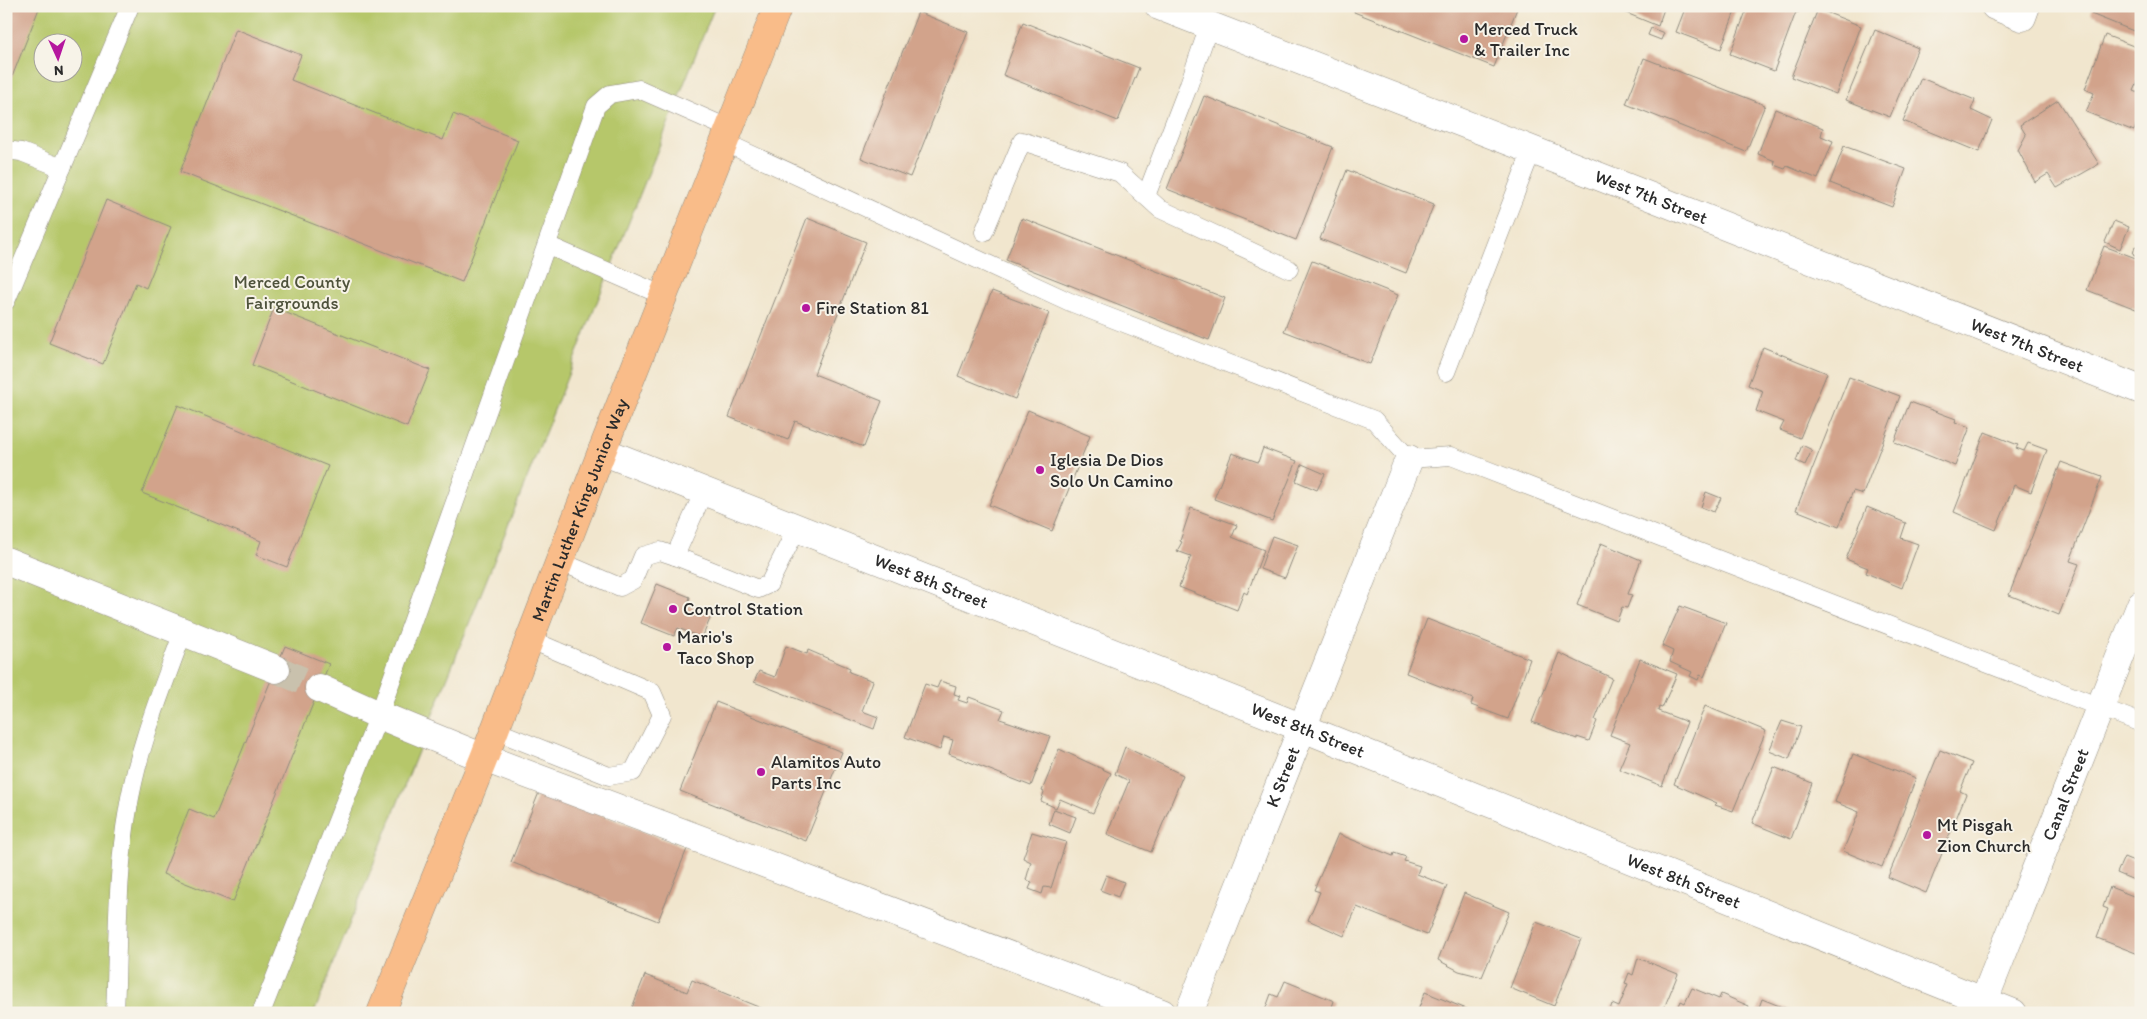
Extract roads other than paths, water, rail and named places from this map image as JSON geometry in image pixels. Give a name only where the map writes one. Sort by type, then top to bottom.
[{"type":"highway","name":"Martin Luther King Junior Way","points":[[381,1013],[484,758],[602,451],[778,6]]},
{"type":"street","name":"West 7th Street","points":[[1159,6],[1532,150],[2141,390]]},
{"type":"street","points":[[1995,6],[2022,18],[2026,6]]},
{"type":"street","name":"West 8th Street","points":[[602,451],[1303,728],[1982,1007],[2013,1013]]},
{"type":"street","name":"K Street","points":[[1189,1013],[1410,459]]},
{"type":"street","points":[[6,560],[276,668]]},
{"type":"street","name":"Canal Street","points":[[1982,1007],[2141,604]]},
{"type":"street","points":[[319,688],[484,758],[1162,1013]]},
{"type":"lane","points":[[6,301],[130,6]]},
{"type":"lane","points":[[1146,196],[1188,87],[1209,26]]},
{"type":"lane","points":[[262,1013],[379,715],[596,106],[610,94],[639,89],[727,135],[1070,302],[1374,420],[1410,459],[1451,456],[2141,723]]},
{"type":"lane","points":[[984,232],[1022,141],[1120,173],[1160,209],[1289,269]]},
{"type":"lane","points":[[6,150],[21,152],[62,168]]},
{"type":"lane","points":[[1446,372],[1532,150]]},
{"type":"lane","points":[[546,245],[664,296]]},
{"type":"lane","points":[[675,556],[704,491]]},
{"type":"lane","points":[[560,561],[620,587],[633,580],[643,556],[660,551],[758,589],[769,584],[797,528]]},
{"type":"lane","points":[[115,1013],[121,854],[128,808],[139,754],[183,632]]},
{"type":"lane","points":[[494,730],[609,776],[633,772],[662,715],[652,692],[529,639]]},
{"type":"tunnel","points":[[276,669],[319,688]]},
{"type":"place","name":"Merced Truck & Trailer Inc","points":[[1464,39]]},
{"type":"place","name":"Fire Station 81","points":[[806,308]]},
{"type":"place","name":"Iglesia De Dios Solo Un Camino","points":[[1040,470]]},
{"type":"place","name":"Control Station","points":[[673,609]]},
{"type":"place","name":"Mario's Taco Shop","points":[[667,647]]},
{"type":"place","name":"Alamitos Auto Parts Inc","points":[[761,772]]},
{"type":"place","name":"Mt Pisgah Zion Church","points":[[1927,835]]},
{"type":"park label","name":"Merced County Fairgrounds","points":[[292,292]]}]
